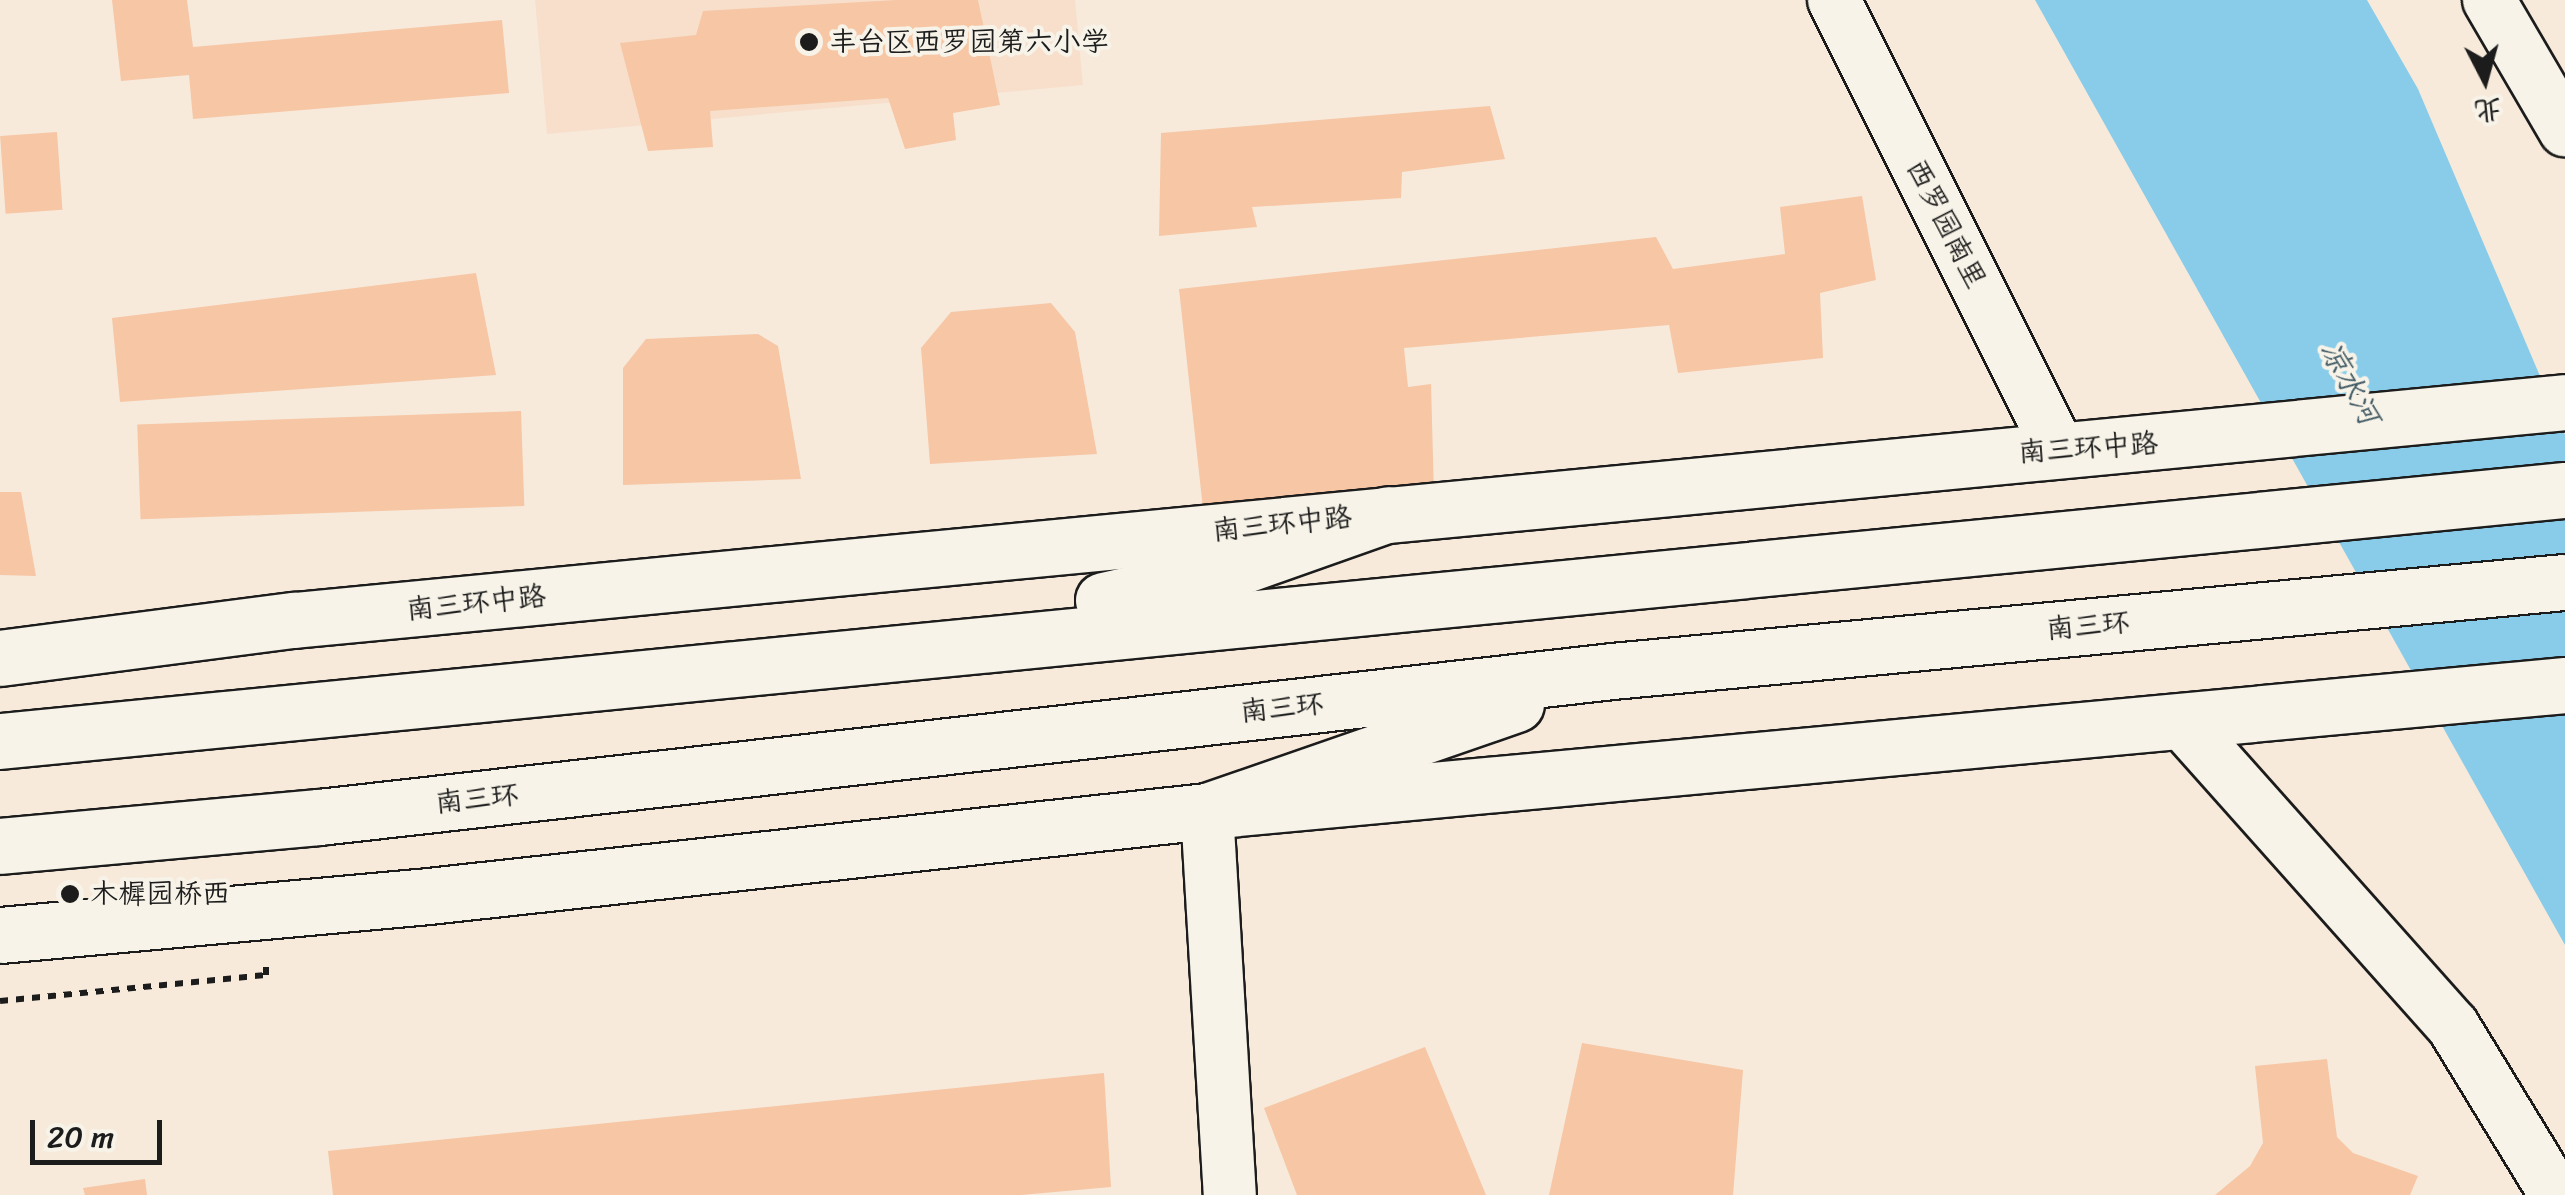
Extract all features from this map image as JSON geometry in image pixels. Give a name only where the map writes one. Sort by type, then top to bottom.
[{"type":"main road","name":"南三环中路","points":[[0,658],[294,620],[2565,402]]},
{"type":"main road","points":[[0,742],[2199,522],[2565,490]]},
{"type":"main road","points":[[992,641],[1094,602],[1218,574],[1388,514]]},
{"type":"main road","name":"南三环","points":[[0,846],[319,817],[1612,671],[2565,582]]},
{"type":"main road","points":[[1207,811],[1612,671]]},
{"type":"main road","points":[[0,934],[419,897],[1207,811],[2565,685]]},
{"type":"street","name":"西罗园南里","points":[[1834,0],[2058,448]]},
{"type":"street","points":[[2488,0],[2565,130]]},
{"type":"street","points":[[2182,722],[2453,1026],[2556,1195]]},
{"type":"street","points":[[1207,811],[1230,1195]]},
{"type":"path","points":[[0,1002],[266,975]]},
{"type":"shaded area","name":"丰台区西罗园第六小学","points":[[535,0],[1075,0],[1083,85],[547,134]]},
{"type":"water","name":"凉水河","points":[[2035,0],[2367,0],[2418,89],[2565,435],[2565,945]]},
{"type":"building","points":[[112,0],[187,0],[193,47],[502,20],[509,93],[193,119],[189,75],[121,81]]},
{"type":"building","points":[[896,0],[978,0],[1000,105],[953,113],[956,140],[905,149],[888,98],[710,111],[713,147],[648,151],[620,43],[696,35],[703,11]]},
{"type":"building","points":[[1490,106],[1505,159],[1402,172],[1401,198],[1252,207],[1257,227],[1159,236],[1161,133]]},
{"type":"building","points":[[57,132],[62,210],[6,214],[0,136]]},
{"type":"building","points":[[1862,196],[1876,280],[1820,293],[1823,358],[1678,373],[1669,325],[1404,348],[1408,387],[1431,384],[1434,495],[1203,509],[1179,289],[1656,237],[1673,269],[1785,254],[1780,207]]},
{"type":"building","points":[[476,273],[496,375],[120,402],[112,318]]},
{"type":"building","points":[[1051,303],[1075,332],[1097,454],[930,464],[921,348],[951,312]]},
{"type":"building","points":[[758,334],[778,346],[801,479],[623,485],[623,368],[646,339]]},
{"type":"building","points":[[521,411],[524,506],[141,519],[137,424]]},
{"type":"building","points":[[0,492],[21,492],[36,576],[0,575]]},
{"type":"building","points":[[1582,1043],[1743,1070],[1733,1195],[1549,1195]]},
{"type":"building","points":[[1425,1047],[1486,1195],[1297,1195],[1264,1108]]},
{"type":"building","points":[[2327,1059],[2337,1137],[2353,1153],[2418,1176],[2410,1195],[2215,1195],[2250,1166],[2263,1143],[2255,1066]]},
{"type":"building","points":[[1104,1073],[1111,1187],[1021,1195],[333,1195],[328,1151]]},
{"type":"building","points":[[145,1179],[147,1195],[85,1195],[83,1188]]},
{"type":"place","name":"丰台区西罗园第六小学","points":[[809,42]]},
{"type":"place","name":"木樨园桥西","points":[[70,894]]}]
